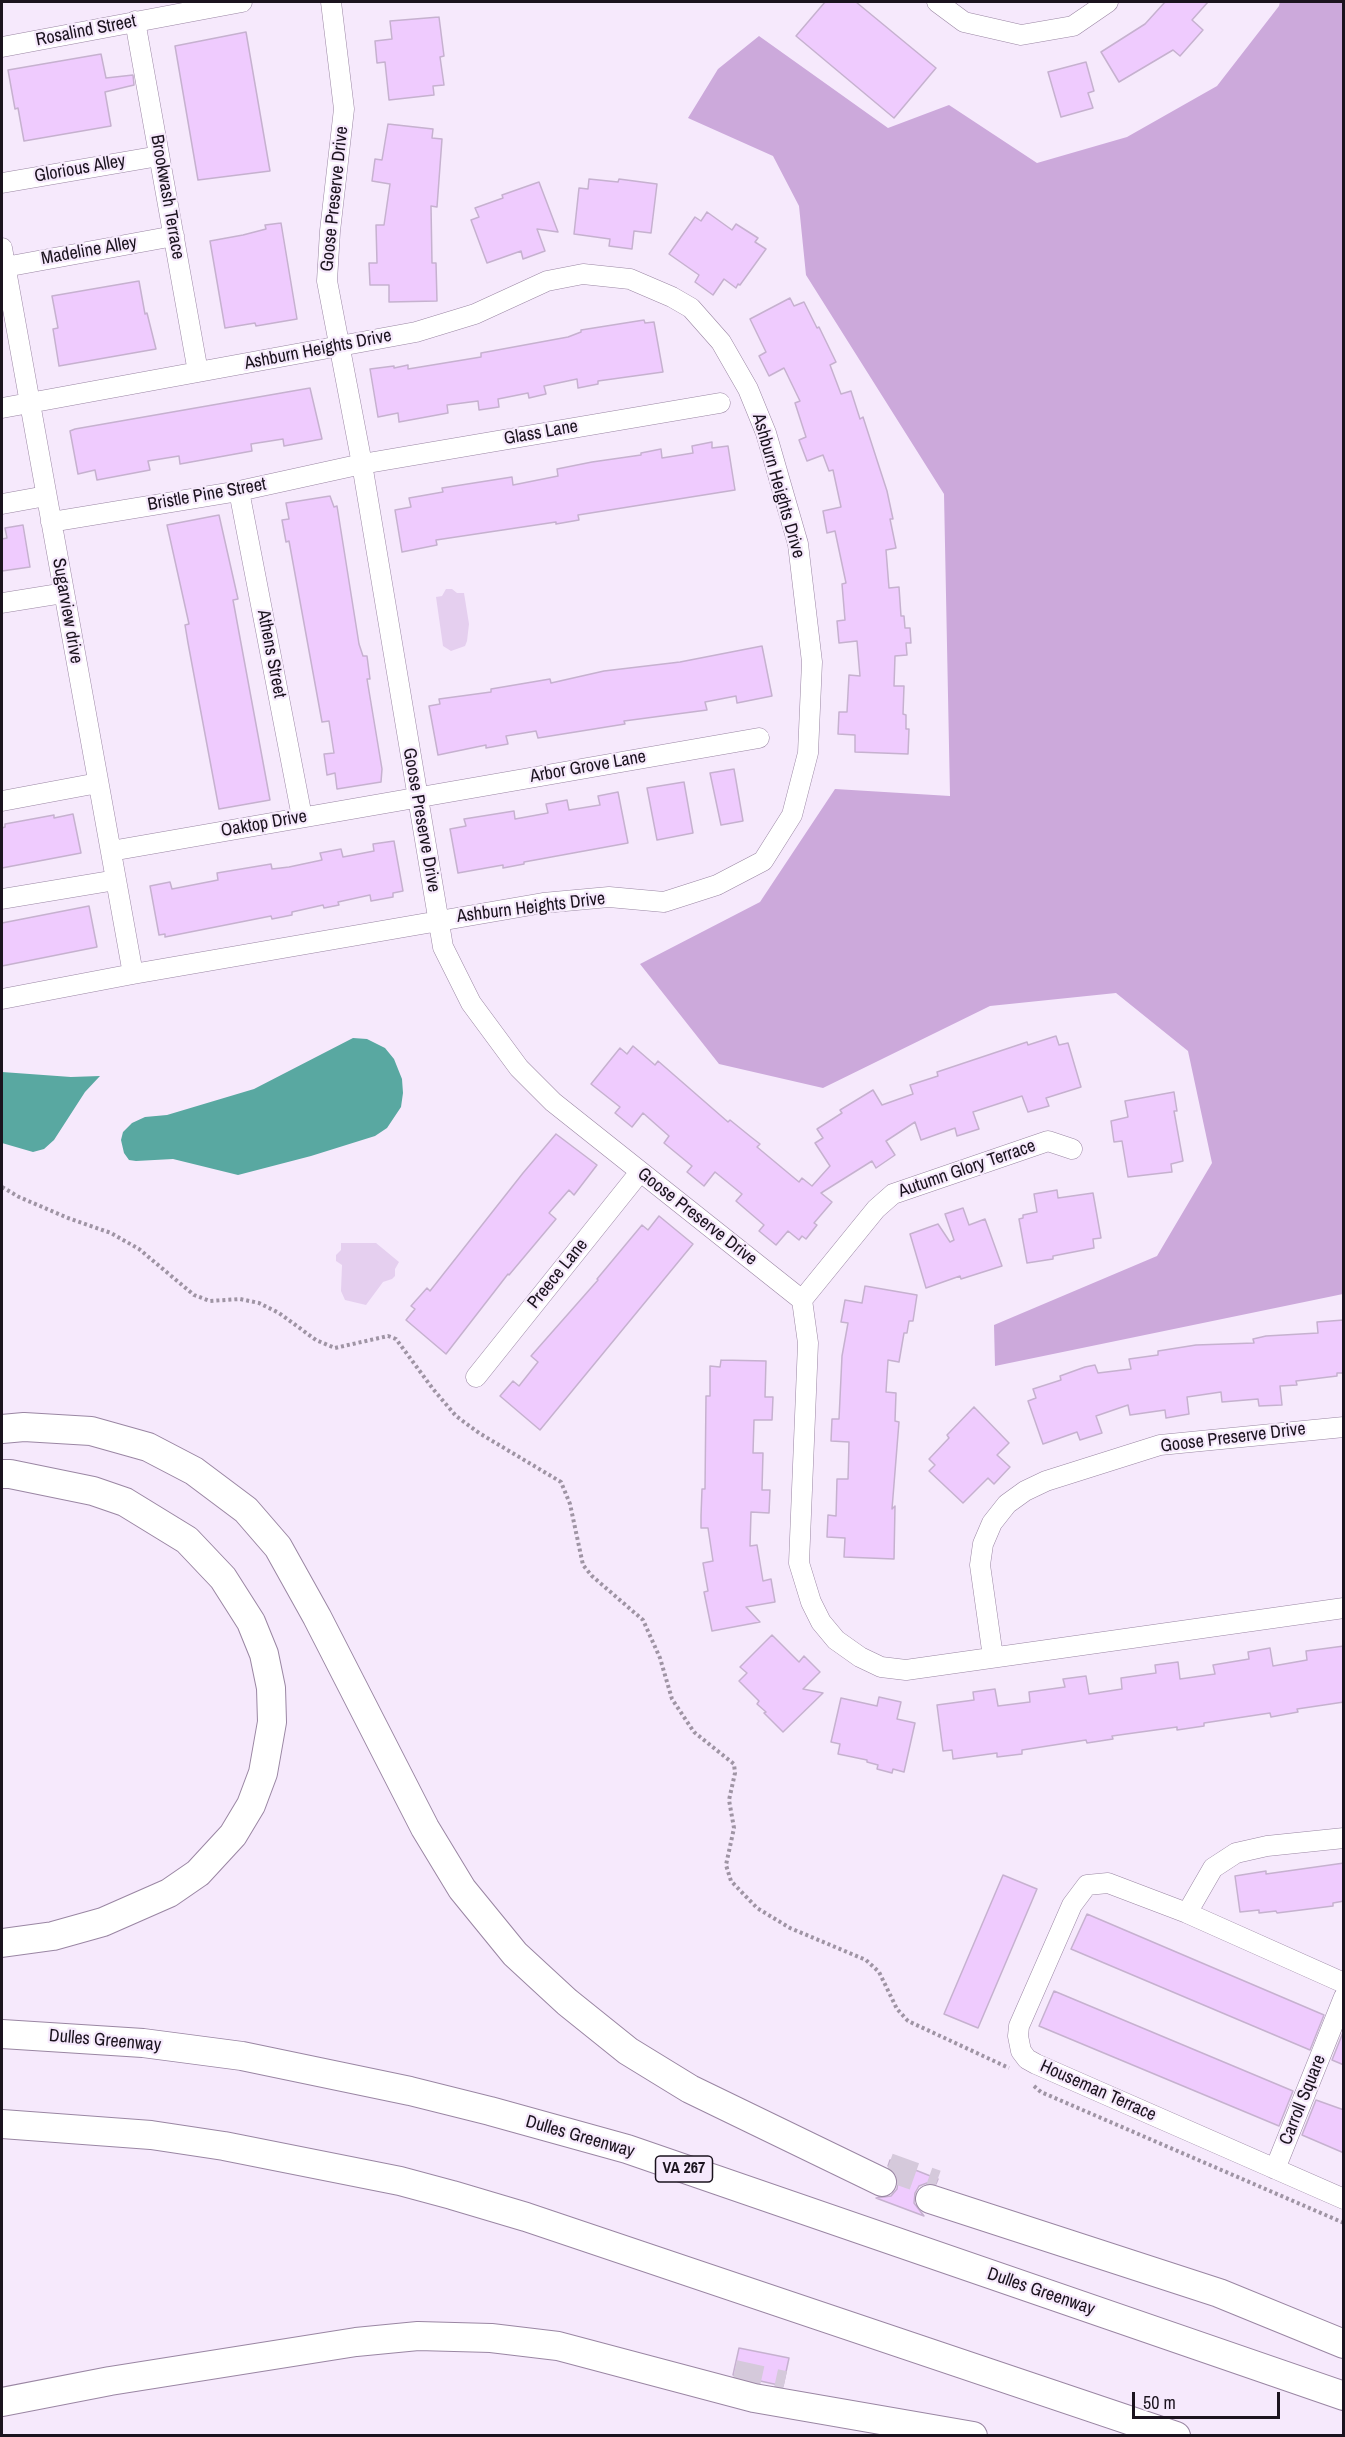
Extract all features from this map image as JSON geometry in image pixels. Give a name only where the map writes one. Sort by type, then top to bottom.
[{"type":"highway","points":[[2,1429],[24,1427],[91,1431],[148,1447],[194,1471],[246,1510],[278,1547],[431,1838],[462,1889],[515,1954],[567,2002],[628,2051],[690,2089],[825,2156],[885,2175]]},
{"type":"highway","points":[[2,1474],[93,1491],[125,1502],[187,1540],[223,1578],[251,1622],[266,1665],[271,1688],[272,1722],[263,1773],[251,1805],[233,1835],[198,1873],[169,1893],[103,1922],[53,1936],[2,1944]]},
{"type":"highway","name":"Dulles Greenway","points":[[2,2034],[143,2043],[242,2056],[388,2086],[490,2111],[638,2153],[1344,2396]]},
{"type":"highway","points":[[2,2124],[151,2135],[224,2146],[400,2181],[526,2217],[1176,2436]]},
{"type":"highway","points":[[933,2191],[983,2216],[1220,2293],[1344,2344]]},
{"type":"highway","points":[[3,2402],[110,2381],[277,2353],[417,2336],[491,2338],[558,2346],[754,2398],[973,2436]]},
{"type":"highway","points":[[649,2370],[704,2366],[734,2374]]},
{"type":"highway","points":[[784,2385],[818,2409]]},
{"type":"street","name":"Rosalind Street","points":[[2,46],[212,4],[242,2]]},
{"type":"street","name":"Goose Preserve Drive","points":[[332,2],[344,109],[330,231],[327,281],[362,464],[443,947],[471,1003],[519,1068],[554,1102],[801,1300]]},
{"type":"street","points":[[937,2],[964,22],[1021,35],[1073,26],[1108,2]]},
{"type":"street","name":"Brookwash Terrace","points":[[135,21],[198,372]]},
{"type":"street","name":"Glorious Alley","points":[[2,183],[159,156]]},
{"type":"street","name":"Madeline Alley","points":[[3,257],[174,236]]},
{"type":"street","name":"Sugarview drive","points":[[3,257],[133,974]]},
{"type":"street","name":"Ashburn Heights Drive","points":[[2,408],[416,332],[475,314],[547,281],[583,274],[630,279],[691,308],[721,342],[748,389],[766,433],[798,544],[812,662],[808,753],[792,815],[763,861],[717,885],[664,902],[609,897],[543,903],[2,999]]},
{"type":"street","name":"Glass Lane","points":[[362,464],[720,403]]},
{"type":"street","name":"Bristle Pine Street","points":[[51,522],[239,491],[362,464]]},
{"type":"street","name":"Athens Street","points":[[239,491],[302,817]]},
{"type":"street","points":[[2,504],[46,496]]},
{"type":"street","points":[[2,603],[64,592]]},
{"type":"street","name":"Arbor Grove Lane","points":[[417,797],[759,738]]},
{"type":"street","points":[[2,801],[98,783]]},
{"type":"street","name":"Oaktop Drive","points":[[111,851],[417,797]]},
{"type":"street","points":[[2,899],[116,880]]},
{"type":"street","name":"Autumn Glory Terrace","points":[[801,1300],[876,1209],[893,1194],[1048,1141],[1072,1149]]},
{"type":"street","name":"Preece Lane","points":[[476,1377],[640,1172]]},
{"type":"street","points":[[801,1300],[808,1343],[799,1563],[811,1602],[821,1622],[836,1640],[860,1657],[881,1667],[906,1670],[1344,1608]]},
{"type":"street","name":"Goose Preserve Drive","points":[[993,1658],[980,1565],[983,1544],[992,1523],[1007,1504],[1025,1491],[1046,1481],[1160,1445],[1344,1427]]},
{"type":"street","points":[[1187,1913],[1213,1869],[1236,1853],[1267,1846],[1344,1838]]},
{"type":"street","name":"Houseman Terrace","points":[[1344,1983],[1187,1913],[1108,1883],[1087,1885],[1072,1905],[1019,2026],[1019,2044],[1027,2058],[1036,2064],[1344,2199]]},
{"type":"street","name":"Carroll Square","points":[[1275,2169],[1344,1996]]},
{"type":"path","points":[[2,1187],[58,1214],[111,1233],[139,1249],[194,1295],[210,1301],[240,1299],[259,1303],[279,1313],[316,1340],[335,1348],[388,1336],[396,1339],[456,1416],[479,1433],[561,1482],[570,1504],[583,1565],[592,1576],[643,1620],[660,1658],[672,1699],[694,1732],[734,1764],[735,1773],[729,1800],[734,1828],[726,1865],[731,1881],[757,1908],[790,1928],[866,1960],[879,1972],[897,2009],[908,2021],[1017,2073]]},
{"type":"path","points":[[1033,2085],[1041,2092],[1344,2223]]},
{"type":"path","points":[[419,2436],[436,2436]]},
{"type":"shaded area","points":[[1280,2],[1343,2],[1343,1294],[995,1366],[994,1325],[1157,1256],[1212,1163],[1188,1051],[1116,993],[990,1006],[823,1088],[719,1064],[640,964],[760,902],[835,789],[950,796],[944,494],[806,275],[799,206],[773,156],[688,118],[718,69],[759,36],[888,128],[949,105],[1037,163],[1127,137],[1217,86]]},
{"type":"shaded area","points":[[446,589],[464,593],[469,624],[465,646],[451,651],[443,646],[436,597],[442,596]]},
{"type":"shaded area","points":[[353,1038],[367,1039],[385,1048],[394,1059],[402,1079],[401,1107],[387,1128],[375,1136],[238,1175],[173,1159],[129,1160],[124,1153],[121,1140],[123,1132],[132,1123],[145,1117],[167,1115],[254,1089]]},
{"type":"shaded area","points":[[2,1072],[71,1077],[100,1076],[85,1092],[54,1140],[44,1149],[33,1152],[2,1143]]},
{"type":"shaded area","points":[[341,1243],[376,1243],[399,1262],[395,1269],[395,1276],[383,1282],[366,1305],[345,1300],[341,1291],[342,1265],[336,1261],[336,1255],[341,1250]]},
{"type":"building","points":[[825,2],[856,2],[936,68],[894,118],[796,36]]},
{"type":"building","points":[[1165,2],[1208,2],[1192,20],[1203,30],[1180,56],[1173,50],[1119,82],[1101,52],[1145,24]]},
{"type":"building","points":[[439,17],[444,56],[440,57],[444,85],[433,86],[434,95],[389,100],[385,62],[377,63],[375,41],[392,39],[390,21]]},
{"type":"building","points":[[246,32],[270,171],[198,180],[175,46]]},
{"type":"building","points":[[101,54],[106,78],[133,75],[134,85],[105,92],[111,126],[24,141],[8,70]]},
{"type":"building","points":[[1086,62],[1094,91],[1088,93],[1093,108],[1061,117],[1048,72]]},
{"type":"building","points":[[388,124],[433,129],[432,138],[442,139],[437,207],[431,206],[432,263],[436,263],[437,301],[389,302],[389,285],[370,285],[369,263],[377,263],[376,225],[384,225],[390,184],[372,181],[375,159],[382,160]]},
{"type":"building","points":[[589,179],[618,182],[619,179],[657,184],[651,233],[634,231],[632,249],[609,246],[610,239],[574,234],[579,188],[588,189]]},
{"type":"building","points":[[539,182],[558,232],[537,229],[545,251],[523,259],[521,251],[487,263],[471,220],[479,217],[475,208],[503,198],[502,195]]},
{"type":"building","points":[[707,212],[732,230],[736,224],[758,238],[755,242],[766,249],[740,285],[738,284],[736,288],[724,279],[713,295],[695,282],[699,275],[669,254],[695,217],[701,221]]},
{"type":"building","points":[[281,223],[297,319],[256,326],[255,323],[225,328],[210,241],[243,235],[266,229],[265,225]]},
{"type":"building","points":[[139,281],[145,314],[147,313],[156,349],[59,366],[53,329],[58,328],[52,296]]},
{"type":"building","points":[[790,298],[794,306],[804,302],[817,328],[819,327],[836,362],[830,365],[841,394],[851,391],[860,419],[863,417],[887,491],[896,548],[886,550],[889,588],[899,587],[901,616],[904,616],[905,628],[910,628],[911,643],[906,643],[907,655],[895,656],[894,686],[904,686],[903,714],[906,715],[906,729],[909,729],[908,754],[855,752],[855,735],[838,734],[839,712],[847,712],[849,675],[860,676],[857,641],[839,643],[837,621],[845,620],[842,584],[846,583],[835,531],[827,533],[823,511],[841,507],[833,470],[829,471],[823,455],[807,461],[799,440],[806,437],[795,403],[800,401],[784,368],[769,376],[759,356],[766,352],[750,319]]},
{"type":"building","points":[[644,320],[645,323],[654,322],[663,372],[598,381],[598,384],[578,388],[577,379],[544,386],[546,394],[529,398],[528,393],[498,399],[499,407],[479,410],[478,401],[447,405],[448,413],[399,422],[398,413],[378,417],[370,369],[408,365],[408,369],[481,357],[481,353],[568,337],[581,330]]},
{"type":"building","points":[[310,388],[322,439],[284,446],[283,439],[251,444],[252,451],[180,464],[179,456],[148,461],[150,470],[97,480],[95,470],[78,474],[70,431],[75,429]]},
{"type":"building","points":[[712,442],[712,448],[728,446],[735,490],[578,515],[579,520],[556,524],[556,522],[436,540],[437,545],[402,552],[395,510],[411,507],[409,498],[443,492],[442,488],[512,477],[513,485],[558,476],[557,469],[641,455],[641,453],[661,449],[662,458],[693,453],[692,446]]},
{"type":"building","points":[[330,496],[334,507],[337,506],[359,644],[363,656],[367,656],[370,679],[367,679],[382,769],[381,782],[337,789],[335,773],[327,775],[324,754],[334,753],[329,721],[322,722],[289,541],[286,542],[282,520],[289,519],[286,503]]},
{"type":"building","points":[[219,515],[238,599],[233,600],[270,800],[219,809],[185,625],[189,624],[167,525]]},
{"type":"building","points":[[23,525],[30,567],[2,571],[2,539],[7,538],[5,528]]},
{"type":"building","points":[[762,646],[772,696],[737,703],[736,696],[705,702],[707,710],[624,721],[625,724],[538,738],[536,731],[506,736],[508,744],[486,748],[486,745],[438,755],[429,706],[440,704],[439,699],[491,692],[491,689],[550,679],[551,683],[604,671],[680,662]]},
{"type":"building","points":[[734,769],[743,821],[721,825],[710,773]]},
{"type":"building","points":[[684,782],[693,833],[657,840],[647,788]]},
{"type":"building","points":[[618,792],[628,843],[503,868],[503,865],[458,873],[450,829],[466,826],[464,819],[514,811],[515,819],[548,813],[546,804],[567,800],[569,810],[600,805],[598,796]]},
{"type":"building","points":[[73,814],[81,853],[2,868],[2,828],[5,824]]},
{"type":"building","points":[[394,841],[403,891],[393,893],[393,897],[371,901],[370,895],[338,902],[339,905],[324,908],[323,905],[272,919],[271,916],[165,937],[165,934],[159,935],[150,886],[170,882],[172,889],[218,880],[217,873],[271,864],[272,869],[289,867],[322,860],[320,853],[341,849],[343,857],[374,851],[373,844]]},
{"type":"building","points":[[89,906],[97,947],[2,966],[2,923]]},
{"type":"building","points":[[1056,1036],[1059,1045],[1068,1043],[1081,1087],[1046,1098],[1049,1106],[1028,1112],[1022,1096],[973,1112],[979,1129],[957,1136],[955,1128],[921,1140],[915,1122],[886,1141],[895,1155],[876,1168],[872,1161],[821,1193],[832,1202],[814,1223],[817,1225],[806,1239],[802,1236],[799,1240],[788,1231],[776,1245],[759,1231],[764,1225],[736,1201],[742,1194],[715,1172],[704,1186],[687,1172],[692,1166],[664,1143],[669,1136],[643,1113],[632,1127],[615,1113],[620,1107],[591,1084],[620,1048],[627,1054],[633,1046],[655,1065],[658,1061],[728,1122],[730,1120],[760,1144],[757,1147],[799,1182],[802,1178],[812,1186],[830,1166],[815,1143],[823,1138],[817,1129],[842,1113],[840,1110],[873,1090],[882,1105],[913,1094],[910,1085],[938,1076],[937,1072],[1027,1042],[1028,1045]]},
{"type":"building","points":[[1174,1092],[1177,1111],[1174,1111],[1183,1161],[1171,1164],[1172,1172],[1128,1177],[1122,1141],[1114,1142],[1111,1121],[1128,1117],[1125,1101]]},
{"type":"building","points":[[556,1134],[597,1165],[574,1195],[569,1190],[549,1213],[556,1219],[508,1274],[446,1354],[406,1320],[415,1309],[411,1306],[427,1288],[430,1291]]},
{"type":"building","points":[[1057,1190],[1058,1198],[1093,1193],[1101,1238],[1093,1239],[1094,1248],[1027,1263],[1019,1219],[1023,1218],[1023,1215],[1037,1212],[1034,1194]]},
{"type":"building","points":[[963,1208],[969,1225],[985,1219],[1002,1266],[961,1279],[960,1276],[926,1288],[910,1234],[938,1224],[950,1242],[954,1240],[945,1214]]},
{"type":"building","points":[[659,1216],[693,1244],[540,1430],[500,1396],[513,1381],[519,1386],[538,1362],[531,1356],[598,1280],[642,1225],[648,1230]]},
{"type":"building","points":[[865,1286],[917,1295],[913,1321],[909,1321],[907,1333],[904,1333],[899,1362],[888,1360],[886,1392],[896,1393],[895,1421],[899,1422],[892,1509],[895,1506],[894,1559],[844,1557],[845,1538],[827,1537],[828,1515],[836,1516],[837,1479],[848,1479],[849,1442],[831,1441],[832,1419],[839,1419],[842,1356],[848,1323],[841,1322],[845,1300],[862,1303]]},
{"type":"building","points":[[1344,1320],[1344,1373],[1337,1373],[1337,1376],[1296,1381],[1297,1385],[1280,1386],[1282,1405],[1259,1406],[1258,1399],[1222,1402],[1221,1392],[1187,1397],[1189,1414],[1166,1418],[1165,1410],[1130,1415],[1128,1405],[1096,1416],[1102,1433],[1080,1440],[1077,1432],[1043,1444],[1028,1401],[1036,1398],[1033,1389],[1061,1380],[1060,1376],[1085,1367],[1095,1365],[1098,1373],[1131,1369],[1129,1359],[1158,1355],[1158,1351],[1196,1345],[1254,1343],[1253,1339],[1266,1336],[1318,1333],[1317,1322]]},
{"type":"building","points":[[721,1360],[766,1361],[765,1397],[773,1397],[772,1420],[754,1420],[753,1453],[763,1453],[762,1490],[770,1490],[769,1513],[751,1512],[750,1546],[757,1545],[763,1581],[771,1579],[775,1602],[746,1607],[760,1622],[712,1631],[704,1592],[708,1591],[703,1563],[713,1561],[708,1528],[701,1528],[701,1516],[702,1489],[705,1489],[706,1396],[710,1396],[710,1366],[720,1367]]},
{"type":"building","points":[[974,1407],[1009,1443],[997,1455],[1010,1467],[994,1484],[988,1478],[963,1503],[929,1471],[935,1465],[929,1459],[949,1438],[947,1435]]},
{"type":"building","points":[[772,1635],[799,1662],[804,1656],[820,1672],[803,1689],[823,1693],[783,1732],[757,1704],[759,1701],[739,1681],[747,1673],[740,1667]]},
{"type":"building","points":[[1344,1646],[1344,1702],[1297,1709],[1298,1712],[1271,1717],[1270,1713],[1204,1723],[1204,1726],[1177,1730],[1177,1727],[1112,1736],[1113,1739],[1087,1743],[1086,1740],[1022,1750],[1022,1754],[997,1757],[997,1753],[953,1759],[952,1750],[943,1751],[937,1705],[974,1700],[973,1692],[995,1689],[998,1706],[1030,1702],[1029,1692],[1065,1687],[1063,1679],[1086,1676],[1089,1694],[1122,1689],[1121,1678],[1156,1673],[1155,1665],[1178,1662],[1180,1679],[1215,1674],[1213,1665],[1249,1659],[1248,1652],[1270,1648],[1273,1666],[1307,1660],[1306,1651]]},
{"type":"building","points":[[879,1697],[901,1702],[897,1719],[915,1723],[904,1772],[893,1769],[892,1773],[877,1769],[878,1765],[867,1762],[867,1760],[838,1754],[840,1744],[831,1742],[841,1698],[877,1706]]},
{"type":"building","points":[[1344,1863],[1344,1901],[1333,1903],[1333,1906],[1277,1913],[1276,1911],[1259,1913],[1259,1910],[1240,1912],[1235,1876]]},
{"type":"building","points":[[1003,1875],[1037,1889],[978,2028],[944,2014]]},
{"type":"building","points":[[1087,1914],[1324,2015],[1310,2050],[1071,1949]]},
{"type":"building","points":[[1054,1991],[1293,2091],[1279,2126],[1039,2026]]},
{"type":"building","points":[[1344,2030],[1344,2065],[1332,2060]]},
{"type":"building","points":[[1316,2100],[1344,2110],[1344,2153],[1302,2135]]},
{"type":"building","points":[[890,2160],[938,2179],[936,2184],[927,2183],[919,2186],[915,2193],[914,2203],[924,2216],[876,2198],[891,2196],[897,2189],[896,2173],[888,2166]]},
{"type":"building","points":[[739,2348],[789,2358],[783,2386],[733,2375]]},
{"type":"tunnel","points":[[888,2167],[936,2184]]},
{"type":"tunnel","points":[[734,2374],[784,2385]]}]
